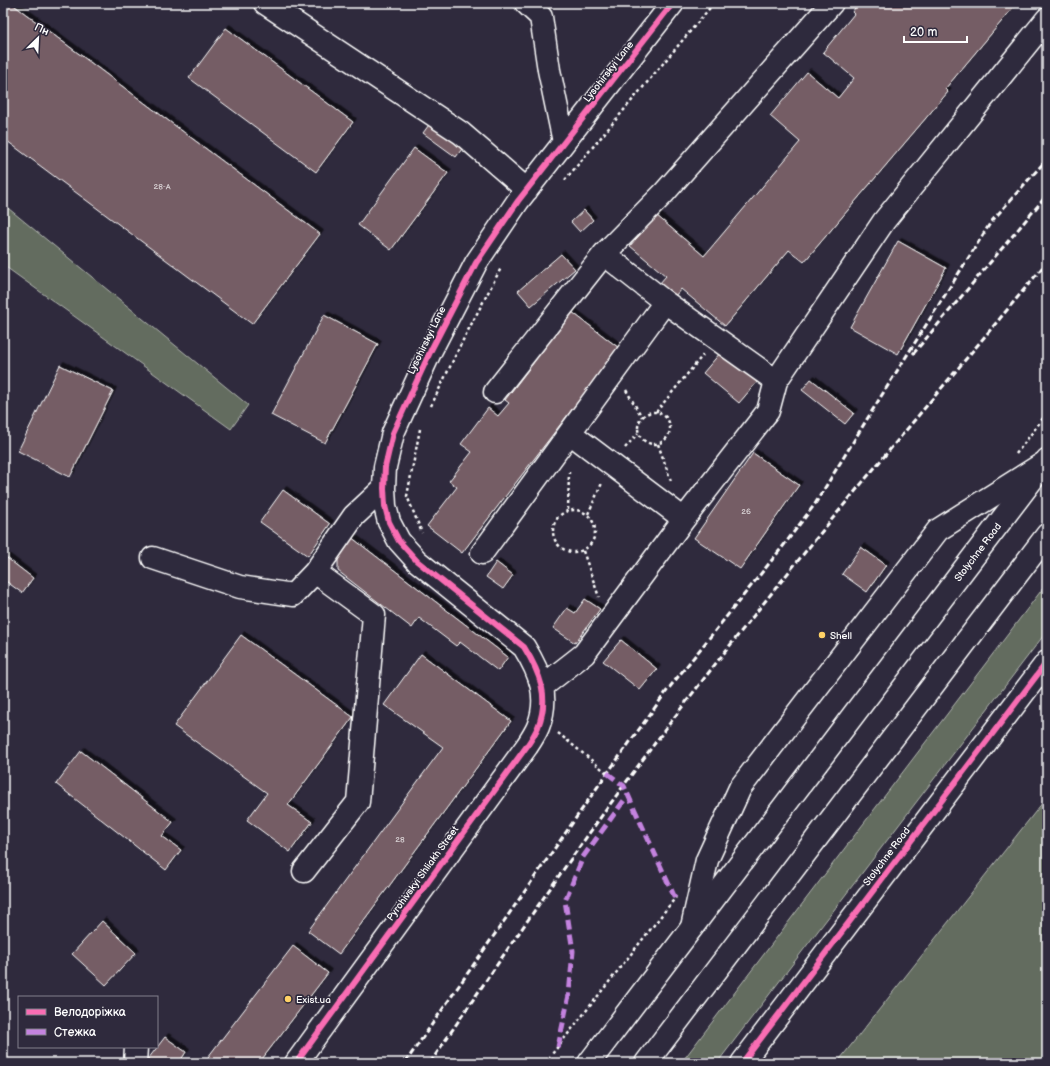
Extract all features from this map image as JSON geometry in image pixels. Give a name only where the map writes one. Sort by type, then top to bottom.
[{"type":"main road","points":[[265,3],[461,133],[527,190]]},
{"type":"main road","points":[[526,3],[541,17],[549,70],[564,142]]},
{"type":"main road","name":"Lysohirskyi Lane","points":[[543,686],[534,664],[524,647],[417,561],[399,541],[389,522],[385,506],[385,466],[393,433],[431,350],[476,263],[527,190],[673,3]]},
{"type":"main road","points":[[495,392],[604,254],[664,193],[832,3]]},
{"type":"main road","points":[[543,686],[584,654],[684,519],[768,411],[776,381],[884,221],[1047,19]]},
{"type":"main road","points":[[604,254],[665,302],[776,381]]},
{"type":"main road","points":[[482,553],[665,302]]},
{"type":"main road","points":[[570,433],[684,519]]},
{"type":"main road","points":[[692,927],[707,860],[740,788],[938,530],[1047,461]]},
{"type":"main road","name":"Stolychne Road","points":[[589,1063],[1047,461]]},
{"type":"main road","points":[[153,558],[240,587],[293,595],[315,572],[354,516],[384,488]]},
{"type":"main road","points":[[646,1063],[900,726],[1047,535]]},
{"type":"main road","points":[[304,871],[358,802],[374,615],[315,572]]},
{"type":"main road","name":"Stolychne Road","points":[[742,1063],[1047,662]]},
{"type":"main road","name":"Pyrohivskyi Shliakh Street","points":[[296,1063],[527,746],[537,728],[543,711],[543,686]]},
{"type":"main road","points":[[135,1063],[136,1048]]},
{"type":"path","points":[[656,412],[716,339]]},
{"type":"path","points":[[616,370],[642,417]]},
{"type":"path","points":[[656,412],[662,414],[666,418],[670,429],[664,441],[658,444],[650,444],[642,440],[638,432],[638,424],[642,417],[649,413],[656,412]]},
{"type":"path","points":[[588,514],[611,463]]},
{"type":"path","points":[[568,510],[582,510],[588,514],[596,529],[595,538],[590,546],[583,551],[565,551],[558,545],[553,537],[552,528],[556,520],[562,513],[568,510]]},
{"type":"path","points":[[583,551],[608,622]]},
{"type":"path","points":[[540,719],[607,773]]},
{"type":"path","points":[[545,1063],[679,893]]},
{"type":"green space","points":[[3,204],[248,405],[231,429],[3,265]]},
{"type":"green space","points":[[1047,583],[1047,631],[717,1063],[681,1063]]},
{"type":"green space","points":[[1047,797],[1047,1063],[837,1063]]},
{"type":"building","points":[[3,3],[11,3],[320,234],[252,324],[3,138]]},
{"type":"building","points":[[859,3],[1017,3],[945,89],[948,92],[804,262],[789,250],[725,326],[681,289],[674,297],[659,284],[666,276],[630,246],[656,215],[704,256],[800,142],[770,116],[807,72],[838,98],[854,78],[823,52],[854,14],[852,12]]},
{"type":"building","points":[[226,28],[353,122],[316,172],[189,78]]},
{"type":"building","points":[[434,118],[467,142],[456,157],[423,133]]},
{"type":"building","points":[[414,148],[448,173],[391,250],[358,225]]},
{"type":"building","points":[[584,210],[593,220],[580,232],[571,222]]},
{"type":"building","points":[[898,241],[946,268],[898,354],[850,327]]},
{"type":"building","points":[[561,254],[575,269],[531,306],[518,291]]},
{"type":"building","points":[[572,312],[619,348],[462,553],[427,526],[457,487],[449,481],[472,452],[461,444],[488,408],[498,416],[509,403],[505,400]]},
{"type":"building","points":[[324,315],[378,344],[325,443],[271,415]]},
{"type":"building","points":[[721,352],[757,382],[739,403],[703,373]]},
{"type":"building","points":[[60,365],[113,391],[70,477],[18,451]]},
{"type":"building","points":[[811,379],[854,413],[845,424],[802,390]]},
{"type":"building","points":[[753,453],[799,485],[740,569],[694,538]]},
{"type":"building","points":[[283,490],[330,524],[308,556],[260,522]]},
{"type":"building","points":[[351,537],[508,657],[498,671],[460,642],[456,646],[419,618],[412,628],[338,571],[338,554]]},
{"type":"building","points":[[861,547],[886,565],[867,592],[842,574]]},
{"type":"building","points":[[3,555],[33,578],[22,593],[3,579]]},
{"type":"building","points":[[496,562],[513,575],[503,589],[486,577]]},
{"type":"building","points":[[585,599],[600,609],[575,643],[553,628],[567,608],[575,613]]},
{"type":"building","points":[[241,635],[353,717],[288,805],[312,822],[290,852],[247,820],[267,793],[174,726]]},
{"type":"building","points":[[621,640],[657,669],[640,690],[603,661]]},
{"type":"building","points":[[421,654],[511,721],[339,954],[308,931],[443,747],[384,705]]},
{"type":"building","points":[[81,751],[173,822],[162,836],[181,850],[166,870],[56,784]]},
{"type":"building","points":[[102,921],[136,953],[106,985],[72,954]]},
{"type":"building","points":[[293,946],[328,973],[259,1063],[216,1063],[208,1057]]},
{"type":"building","points":[[165,1037],[186,1052],[179,1063],[145,1063]]},
{"type":"railway","points":[[405,1063],[601,782],[669,688],[784,545],[815,504],[991,222],[1047,159]]},
{"type":"railway","points":[[913,354],[1047,195]]},
{"type":"railway","points":[[430,1063],[569,862],[626,782],[702,681],[848,500],[1047,262]]},
{"type":"marked path","points":[[607,773],[624,786],[675,898]]},
{"type":"marked path","points":[[558,1047],[569,995],[573,951],[565,901],[583,857],[628,795]]},
{"type":"cycle path","points":[[296,1063],[527,746],[534,735],[542,716],[542,686],[535,666],[524,647],[417,561],[399,541],[389,522],[385,506],[385,467],[393,433],[431,350],[476,263],[518,201],[673,3]]},
{"type":"cycle path","points":[[742,1063],[1047,662]]},
{"type":"place","name":"Shell","points":[[822,635]]},
{"type":"place","name":"Exist.ua","points":[[288,999]]}]
